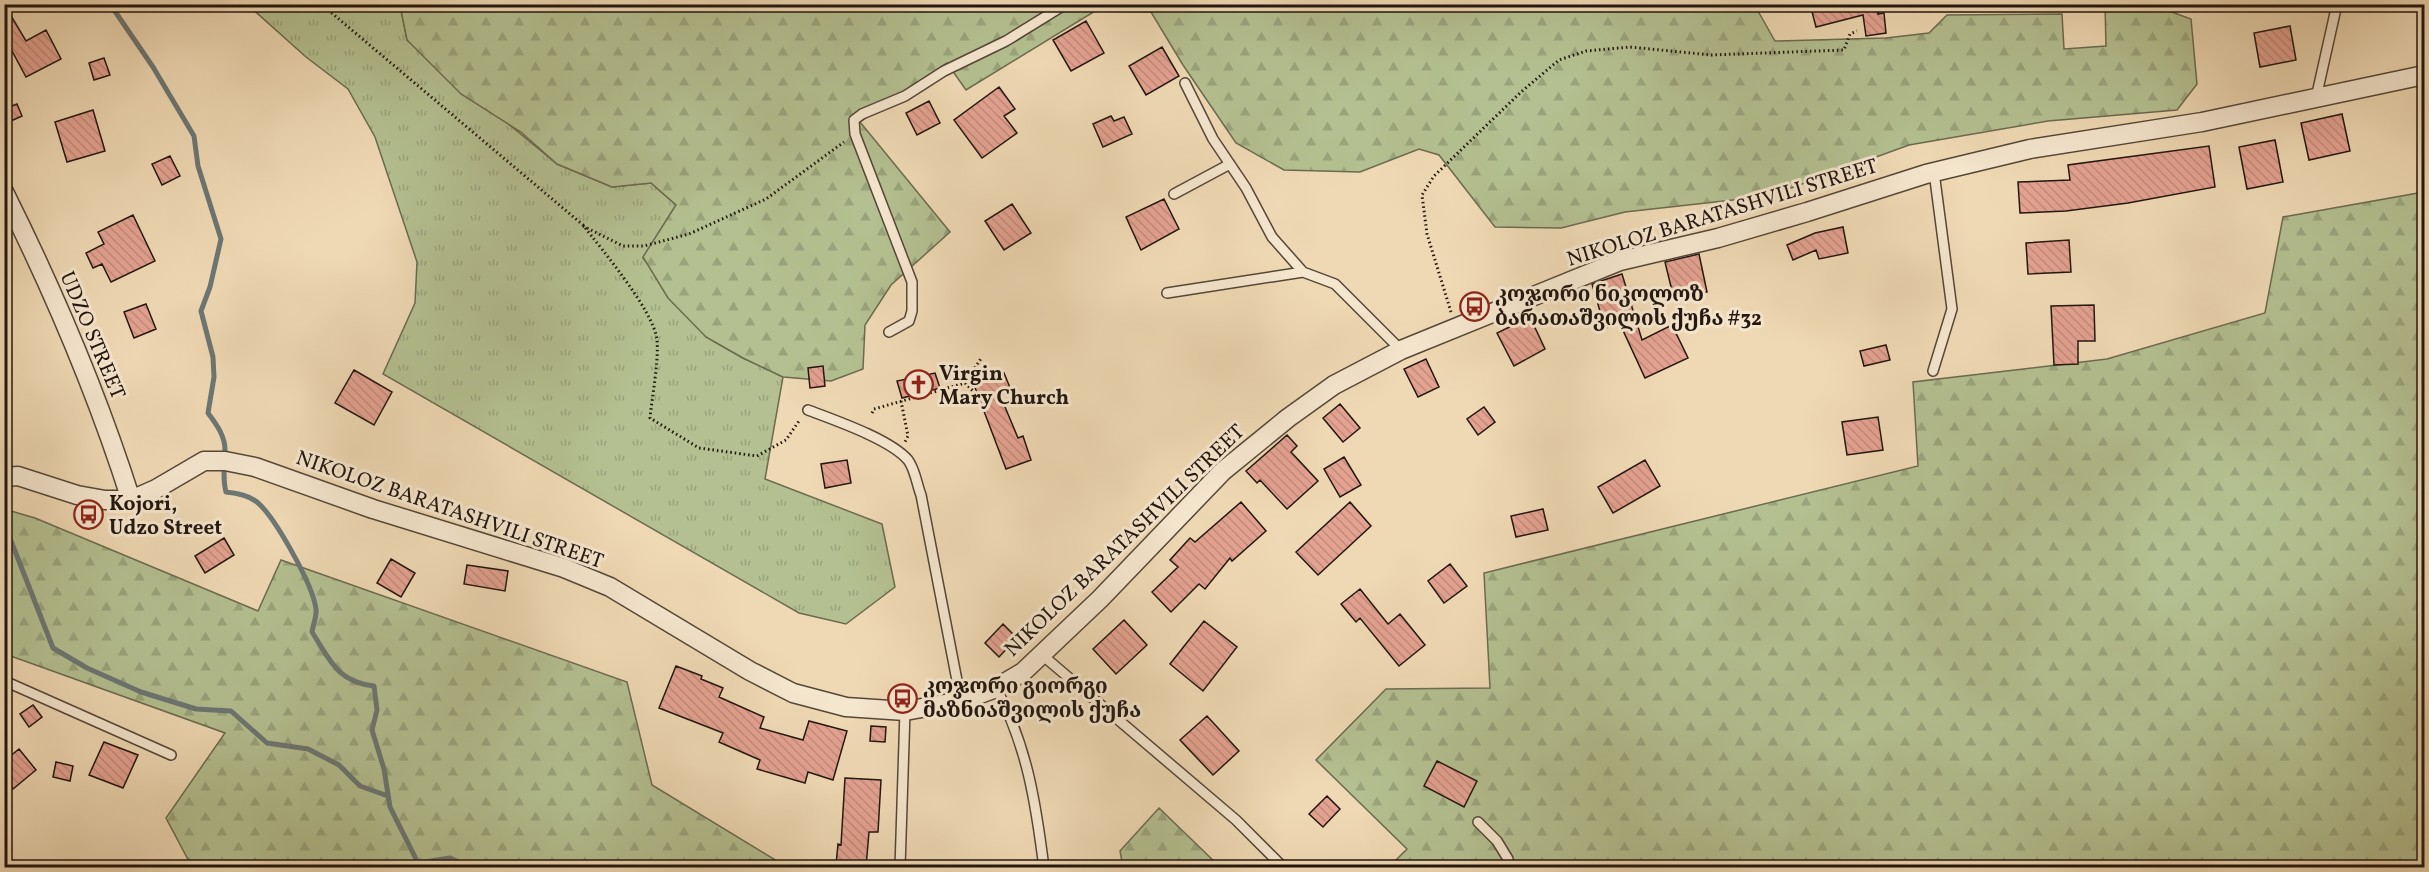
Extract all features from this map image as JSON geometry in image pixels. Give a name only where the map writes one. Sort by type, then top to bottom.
[{"type":"street","name":"NIKOLOZ BARATASHVILI STREET","points":[[4,477],[18,476],[77,495],[105,500],[132,500],[204,461],[225,460],[255,467],[373,510],[564,568],[610,587],[750,671],[793,693],[846,707],[905,711],[961,701],[996,688],[1023,672],[1100,598],[1223,471],[1288,418],[1334,385],[1401,350],[1620,261],[1718,238],[1934,172],[2030,149],[2202,122],[2424,75]]},
{"type":"street","name":"UDZO STREET","points":[[4,192],[74,341],[132,500]]},
{"type":"lane","points":[[889,332],[909,321],[912,311],[912,282],[855,134],[854,120],[862,114],[905,96],[944,71],[1006,42],[1066,4]]},
{"type":"lane","points":[[2316,98],[2337,4]]},
{"type":"lane","points":[[1185,83],[1213,140],[1246,188],[1272,237],[1303,272],[1335,284],[1401,350]]},
{"type":"lane","points":[[1174,194],[1230,164]]},
{"type":"lane","points":[[1933,371],[1952,309],[1934,172]]},
{"type":"lane","points":[[1167,293],[1303,272]]},
{"type":"lane","points":[[808,410],[854,428],[899,452],[909,462],[921,495],[961,701]]},
{"type":"lane","points":[[1041,654],[1236,820],[1284,867]]},
{"type":"lane","points":[[4,680],[171,755]]},
{"type":"lane","points":[[996,688],[1008,710],[1024,750],[1044,867]]},
{"type":"lane","points":[[900,867],[905,711]]},
{"type":"lane","points":[[1478,822],[1497,841],[1508,859],[1506,867]]},
{"type":"path","points":[[321,4],[582,225],[645,309],[657,339],[650,418],[699,448],[757,456],[786,440],[808,410]]},
{"type":"path","points":[[1457,327],[1427,234],[1422,195],[1434,176],[1521,92],[1559,60],[1586,51],[1630,47],[1711,55],[1844,50],[1850,34],[1857,31]]},
{"type":"path","points":[[582,225],[623,246],[644,246],[689,234],[766,199],[855,134]]},
{"type":"path","points":[[872,413],[874,409],[965,383],[982,357]]},
{"type":"path","points":[[965,383],[978,396]]},
{"type":"path","points":[[899,452],[908,436],[901,401]]},
{"type":"green space","points":[[1754,4],[1775,41],[1886,38],[1929,33],[1947,15],[2062,14],[2064,49],[2106,46],[2105,5],[2150,4],[2191,19],[2197,84],[2177,110],[2048,121],[1909,145],[1769,196],[1625,212],[1561,228],[1495,227],[1439,155],[1419,149],[1360,172],[1284,170],[1236,143],[1183,65],[1151,12],[1095,11],[966,90],[947,63],[860,122],[950,232],[891,285],[865,325],[863,369],[831,381],[783,377],[706,337],[668,298],[643,257],[676,205],[651,183],[612,187],[557,164],[521,132],[461,94],[407,40],[400,5]]},
{"type":"green space","points":[[248,5],[400,5],[407,40],[557,164],[612,187],[651,183],[676,205],[643,258],[706,337],[783,377],[765,479],[882,524],[895,587],[846,624],[799,613],[383,374],[415,303],[417,262],[375,137],[348,89],[306,57]]},
{"type":"green space","points":[[2424,192],[2424,867],[1389,867],[1407,849],[1316,760],[1386,689],[1490,688],[1484,573],[1918,466],[1913,382],[2107,359],[2265,313],[2283,217]]},
{"type":"green space","points":[[4,509],[35,518],[258,611],[281,560],[627,682],[652,785],[787,867],[192,867],[166,818],[225,733],[5,654]]},
{"type":"green space","points":[[1159,808],[1220,867],[1123,867],[1120,851]]},
{"type":"building","points":[[4,4],[26,41],[46,30],[61,59],[26,77],[4,36]]},
{"type":"building","points":[[1810,4],[1885,4],[1886,10],[1878,14],[1884,13],[1886,33],[1866,36],[1863,15],[1816,27]]},
{"type":"building","points":[[1086,21],[1104,53],[1071,71],[1053,40]]},
{"type":"building","points":[[2290,26],[2296,60],[2260,67],[2254,33]]},
{"type":"building","points":[[1162,47],[1179,76],[1146,95],[1129,66]]},
{"type":"building","points":[[104,58],[110,75],[94,80],[89,63]]},
{"type":"building","points":[[999,87],[1015,109],[1004,116],[1017,133],[982,158],[954,120]]},
{"type":"building","points":[[929,101],[940,123],[917,135],[906,113]]},
{"type":"building","points":[[17,104],[22,116],[4,124],[4,109]]},
{"type":"building","points":[[93,110],[105,151],[67,162],[55,122]]},
{"type":"building","points":[[2342,114],[2350,151],[2309,160],[2301,123]]},
{"type":"building","points":[[1111,116],[1114,121],[1124,117],[1132,134],[1103,147],[1093,124]]},
{"type":"building","points":[[2275,140],[2283,182],[2247,189],[2239,147]]},
{"type":"building","points":[[2209,146],[2215,187],[2128,203],[2066,211],[2020,213],[2018,182],[2070,180],[2068,165]]},
{"type":"building","points":[[170,156],[180,176],[162,185],[152,164]]},
{"type":"building","points":[[1164,199],[1179,229],[1141,250],[1126,217]]},
{"type":"building","points":[[1012,204],[1031,233],[1004,250],[985,221]]},
{"type":"building","points":[[133,215],[155,261],[111,282],[102,264],[93,268],[86,253],[104,244],[98,232]]},
{"type":"building","points":[[1843,227],[1848,253],[1819,259],[1816,250],[1793,260],[1787,245],[1815,233]]},
{"type":"building","points":[[2069,240],[2071,272],[2028,274],[2026,243]]},
{"type":"building","points":[[1699,254],[1707,292],[1674,299],[1665,262]]},
{"type":"building","points":[[1622,274],[1642,340],[1672,325],[1688,358],[1645,378],[1620,324],[1605,328],[1592,284]]},
{"type":"building","points":[[146,304],[156,329],[134,338],[124,312]]},
{"type":"building","points":[[2094,305],[2095,341],[2078,341],[2078,364],[2054,365],[2051,306]]},
{"type":"building","points":[[1530,317],[1545,349],[1514,366],[1497,333]]},
{"type":"building","points":[[1886,345],[1890,360],[1864,366],[1860,351]]},
{"type":"building","points":[[1426,359],[1439,387],[1418,397],[1404,369]]},
{"type":"building","points":[[823,366],[825,386],[810,388],[808,368]]},
{"type":"building","points":[[354,370],[392,392],[374,425],[335,403]]},
{"type":"building","name":"Virgin Mary Church","points":[[935,373],[940,388],[902,398],[897,381]]},
{"type":"building","points":[[1004,373],[1011,390],[1000,395],[1018,438],[1023,436],[1031,460],[1006,469],[974,385]]},
{"type":"building","points":[[1340,404],[1360,428],[1343,442],[1323,418]]},
{"type":"building","points":[[1484,407],[1495,422],[1478,435],[1467,419]]},
{"type":"building","points":[[1878,417],[1883,450],[1847,455],[1842,422]]},
{"type":"building","points":[[1287,435],[1297,446],[1291,452],[1318,481],[1287,509],[1260,480],[1257,483],[1246,471]]},
{"type":"building","points":[[1344,457],[1361,485],[1340,497],[1324,469]]},
{"type":"building","points":[[847,460],[851,483],[825,488],[821,464]]},
{"type":"building","points":[[1645,460],[1660,486],[1613,513],[1598,487]]},
{"type":"building","points":[[1241,502],[1266,531],[1232,561],[1230,558],[1205,589],[1199,584],[1171,612],[1152,592],[1178,567],[1170,560],[1190,538],[1195,542]]},
{"type":"building","points":[[1350,502],[1371,526],[1318,575],[1296,552]]},
{"type":"building","points":[[1543,509],[1548,530],[1516,537],[1511,516]]},
{"type":"building","points":[[224,538],[234,555],[205,573],[195,556]]},
{"type":"building","points":[[391,559],[415,573],[401,597],[377,583]]},
{"type":"building","points":[[1450,564],[1467,586],[1444,603],[1428,581]]},
{"type":"building","points":[[467,565],[508,571],[505,591],[464,584]]},
{"type":"building","points":[[1360,589],[1388,624],[1400,614],[1425,645],[1399,666],[1360,618],[1356,622],[1341,604]]},
{"type":"building","points":[[1124,620],[1147,645],[1116,674],[1093,649]]},
{"type":"building","points":[[1204,621],[1237,647],[1203,691],[1170,664]]},
{"type":"building","points":[[1003,624],[1017,638],[999,657],[985,643]]},
{"type":"building","points":[[676,666],[702,676],[701,679],[723,688],[719,697],[764,717],[760,728],[803,740],[809,721],[847,731],[833,780],[808,772],[805,783],[757,769],[760,760],[719,742],[723,733],[659,708]]},
{"type":"building","points":[[33,705],[42,717],[29,727],[20,714]]},
{"type":"building","points":[[1207,716],[1239,751],[1213,775],[1180,740]]},
{"type":"building","points":[[871,726],[886,727],[885,742],[870,741]]},
{"type":"building","points":[[104,742],[138,755],[123,788],[89,775]]},
{"type":"building","points":[[19,749],[36,770],[13,789],[4,779],[4,761]]},
{"type":"building","points":[[1437,761],[1477,781],[1464,807],[1424,786]]},
{"type":"building","points":[[56,762],[73,766],[70,781],[53,777]]},
{"type":"building","points":[[845,778],[881,780],[878,832],[869,832],[866,867],[836,865],[838,844],[841,845]]},
{"type":"building","points":[[1327,796],[1340,809],[1323,827],[1309,814]]},
{"type":"waterway","points":[[110,4],[153,67],[194,136],[198,166],[221,239],[210,287],[201,311],[213,357],[214,377],[208,413],[218,427],[224,442],[226,492],[250,498],[265,510],[283,536],[308,584],[316,609],[312,632],[324,652],[343,675],[361,684],[374,686],[377,710],[372,730],[384,769],[390,807],[418,863],[450,858],[461,863],[462,868]]},
{"type":"waterway","points":[[4,523],[53,648],[87,668],[141,692],[196,709],[231,711],[267,743],[308,749],[339,765],[360,786],[388,796]]},
{"type":"place","name":"კოჯორი ნიკოლოზ ბარათაშვილის ქუჩა #32","points":[[1474,306]]},
{"type":"place","name":"Virgin Mary Church","points":[[918,385]]},
{"type":"place","name":"Kojori, Udzo Street","points":[[88,515]]},
{"type":"place","name":"კოჯორი გიორგი მაზნიაშვილის ქუჩა","points":[[902,698]]}]
